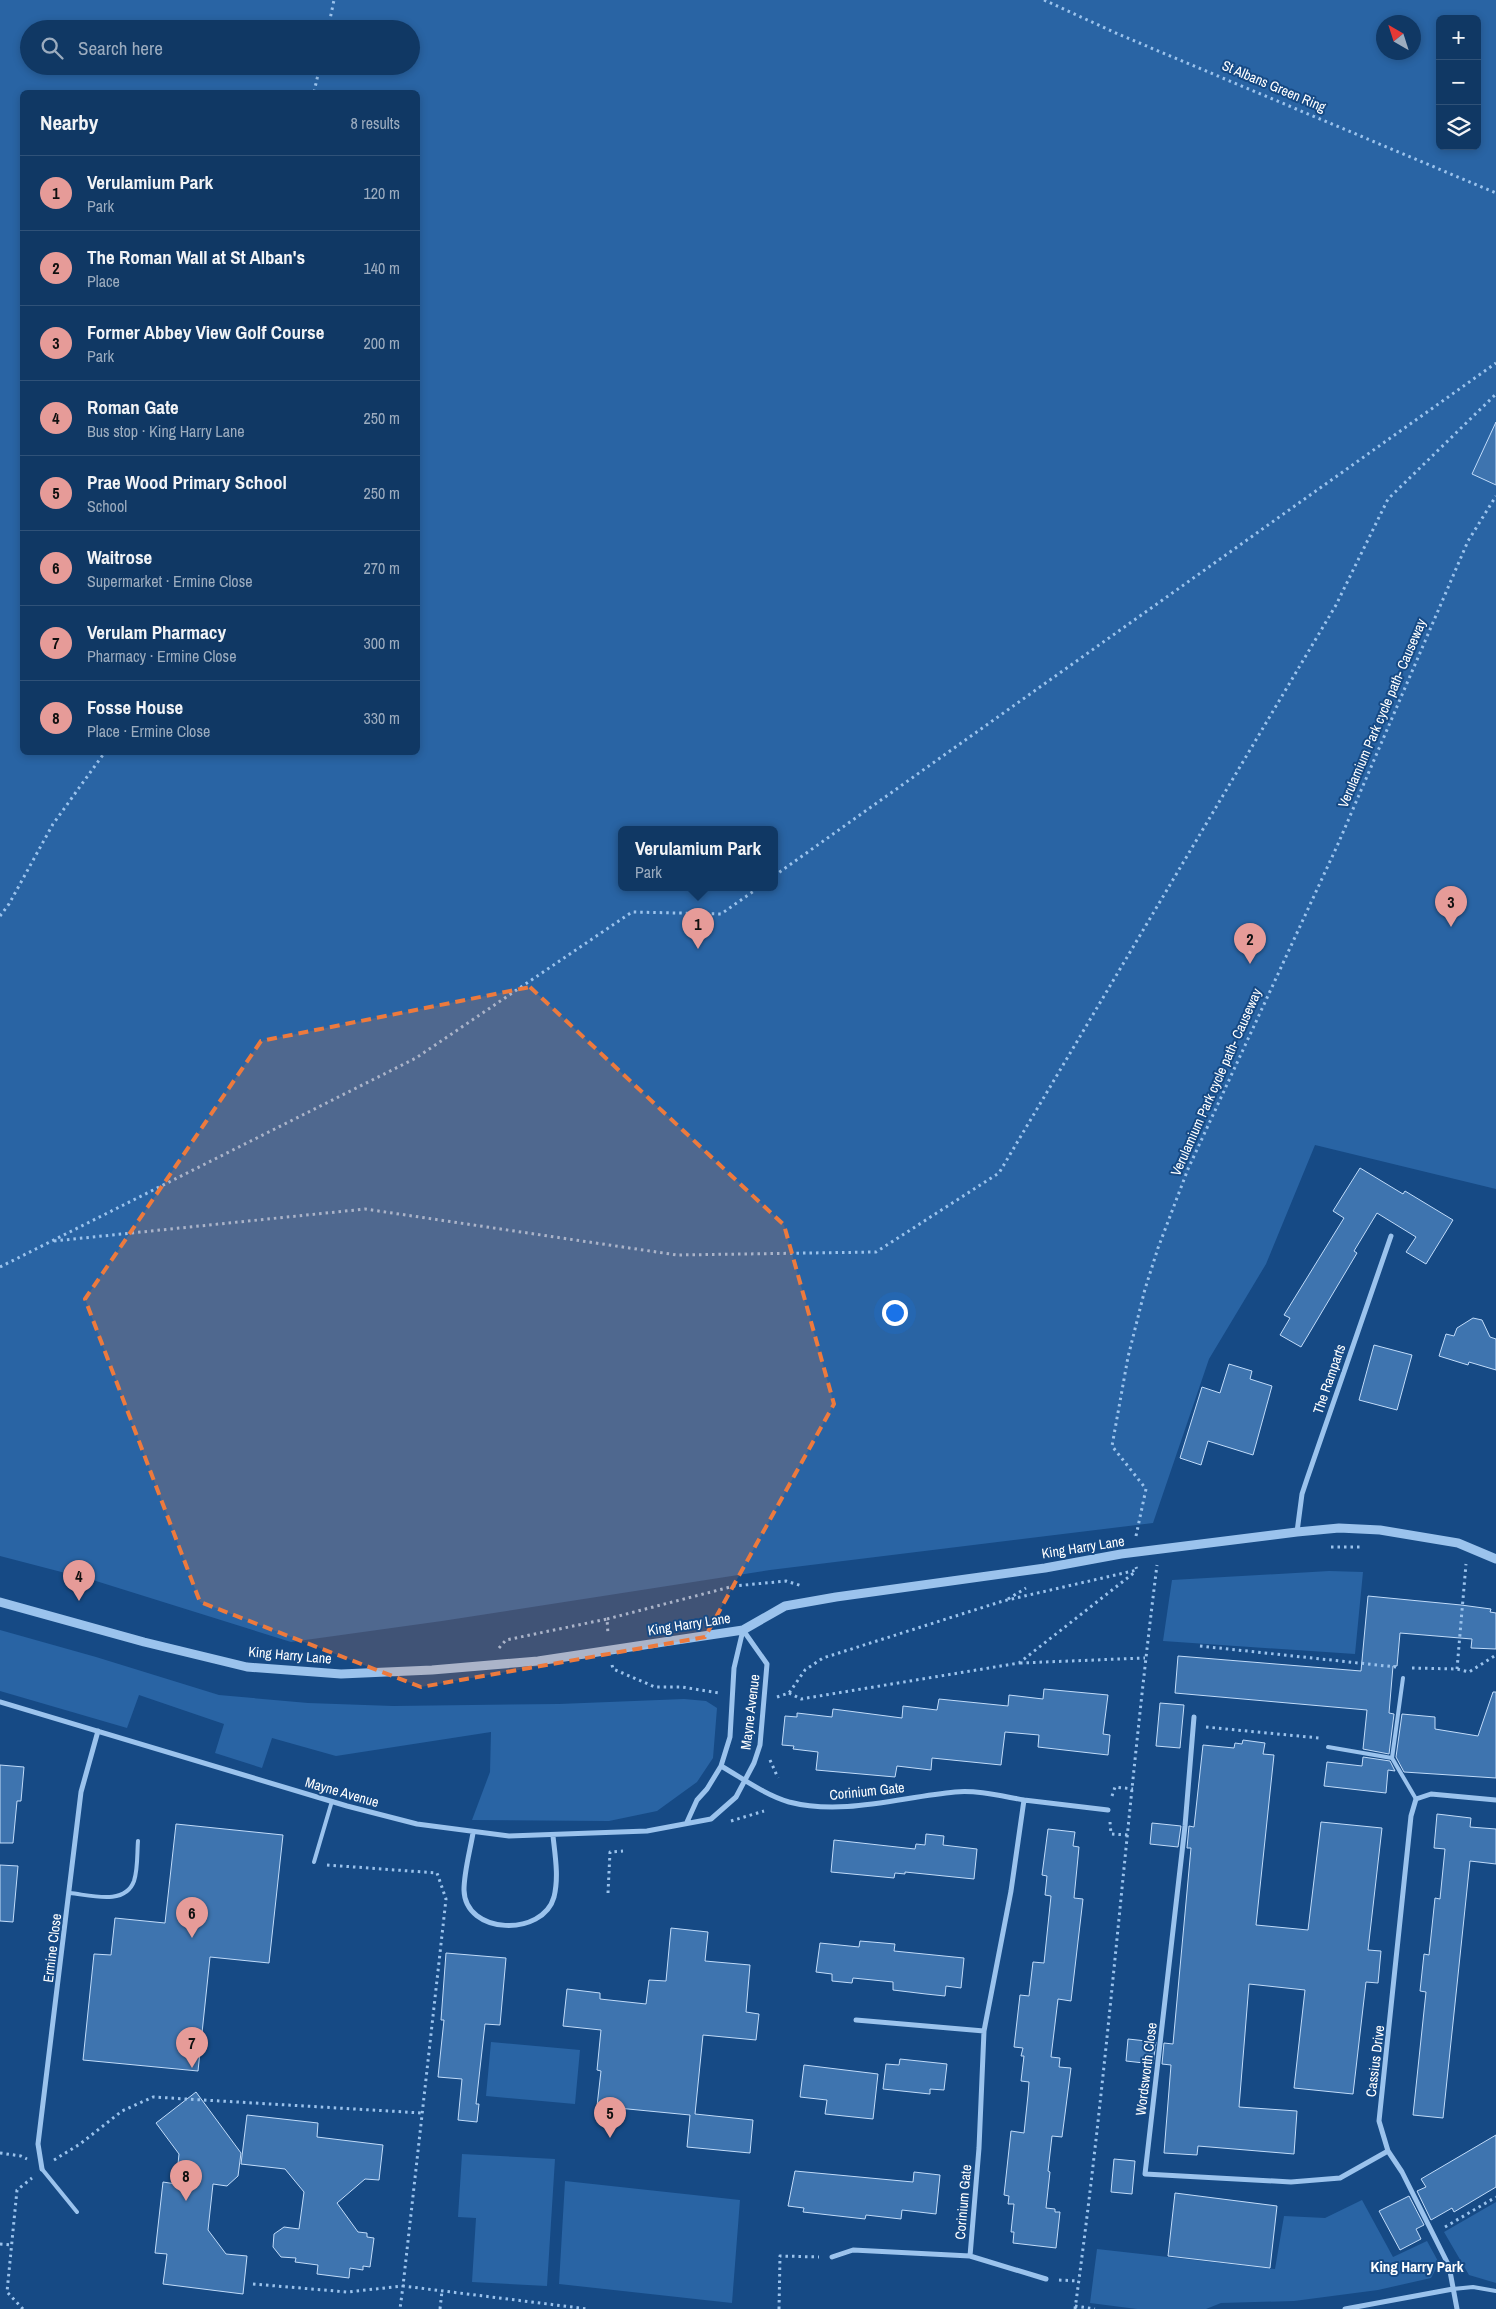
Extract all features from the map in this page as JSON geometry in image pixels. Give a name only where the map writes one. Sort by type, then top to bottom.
[{"type":"street","name":"The Ramparts","points":[[1297,1532],[1302,1494],[1390,1236]]},
{"type":"street","name":"King Harry Lane","points":[[0,1602],[144,1642],[247,1667],[342,1674],[432,1670],[538,1661],[743,1630],[784,1606],[1134,1553],[1297,1532],[1339,1528],[1389,1531],[1458,1544],[1496,1559]]},
{"type":"street","name":"Mayne Avenue","points":[[687,1822],[697,1800],[707,1789],[721,1766],[730,1737],[734,1695],[734,1668],[743,1630]]},
{"type":"street","name":"Mayne Avenue","points":[[0,1702],[332,1801],[417,1824],[473,1833],[509,1836],[553,1836],[648,1831],[687,1822],[711,1819],[736,1797],[746,1780],[760,1745],[768,1664],[743,1630]]},
{"type":"street","name":"Wordsworth Close","points":[[1194,1717],[1185,1826],[1145,2174],[1291,2182],[1340,2178],[1388,2151]]},
{"type":"street","name":"Ermine Close","points":[[42,2169],[38,2144],[81,1792],[98,1731]]},
{"type":"street","name":"Corinium Gate","points":[[721,1766],[787,1802],[837,1807],[957,1792],[981,1792],[1024,1800],[1108,1810]]},
{"type":"street","points":[[1416,1799],[1430,1794],[1496,1800]]},
{"type":"street","name":"Cassius Drive","points":[[1416,1799],[1411,1816],[1379,2121],[1388,2151],[1402,2172],[1449,2266],[1457,2309]]},
{"type":"street","name":"Corinium Gate","points":[[970,2256],[979,2148],[984,2031],[1010,1891],[1024,1800]]},
{"type":"street","points":[[473,1833],[464,1890],[467,1902],[473,1913],[481,1920],[503,1925],[526,1924],[534,1921],[543,1916],[554,1898],[556,1873],[553,1836]]},
{"type":"street","points":[[856,2020],[984,2031]]},
{"type":"street","name":"Corinium Gate","points":[[832,2257],[853,2250],[970,2256],[1046,2279]]},
{"type":"street","points":[[1345,2309],[1453,2289]]},
{"type":"lane","points":[[1403,1678],[1392,1758],[1416,1799]]},
{"type":"lane","points":[[1328,1747],[1392,1758]]},
{"type":"lane","points":[[314,1862],[332,1801]]},
{"type":"lane","points":[[70,1893],[116,1898],[124,1892],[134,1882],[138,1841]]},
{"type":"lane","points":[[42,2169],[77,2212]]},
{"type":"lane","points":[[1453,2289],[1473,2287],[1496,2291]]},
{"type":"path","points":[[330,20],[334,0]]},
{"type":"path","name":"St Albans Green Ring","points":[[1044,0],[1118,34],[1496,193]]},
{"type":"path","points":[[314,90],[318,75]]},
{"type":"path","points":[[778,873],[1496,363]]},
{"type":"path","points":[[54,1240],[365,1210],[677,1255],[876,1252],[999,1173],[1336,605],[1388,499],[1496,394]]},
{"type":"path","name":"Verulamium Park cycle path- Causeway","points":[[1136,1570],[1134,1553],[1146,1489],[1112,1446],[1128,1357],[1158,1248],[1188,1169],[1338,844],[1468,541],[1496,496]]},
{"type":"path","points":[[0,916],[9,904],[53,824],[102,755]]},
{"type":"path","points":[[0,1267],[416,1058],[632,912],[721,914],[754,891]]},
{"type":"path","points":[[1324,1547],[1363,1547]]},
{"type":"path","points":[[1460,1561],[1474,1568]]},
{"type":"path","points":[[1150,1567],[1166,1564]]},
{"type":"path","points":[[1457,1669],[1466,1564]]},
{"type":"path","points":[[1096,2309],[1075,2308],[1109,2026],[1145,1658],[1157,1565]]},
{"type":"path","points":[[765,1697],[776,1698],[789,1693],[805,1670],[823,1658],[1003,1601],[1143,1568]]},
{"type":"path","points":[[1020,1663],[1136,1570]]},
{"type":"path","points":[[606,1619],[734,1586],[786,1581]]},
{"type":"path","points":[[1200,1646],[1403,1668],[1457,1669],[1470,1672],[1496,1656]]},
{"type":"path","points":[[789,1693],[801,1699],[1020,1663],[1145,1658]]},
{"type":"path","points":[[655,1687],[682,1687],[734,1695]]},
{"type":"path","points":[[1193,1726],[1319,1737],[1328,1747]]},
{"type":"path","points":[[730,1822],[764,1811]]},
{"type":"path","points":[[608,1893],[610,1852],[623,1851]]},
{"type":"path","points":[[314,1862],[332,1866],[437,1873],[446,1899],[400,2309]]},
{"type":"path","points":[[23,2309],[7,2292],[17,2190],[42,2169],[80,2144],[122,2111],[153,2097],[422,2113]]},
{"type":"path","points":[[0,2153],[21,2156],[42,2169]]},
{"type":"path","points":[[1433,2234],[1496,2197]]},
{"type":"path","points":[[0,2244],[13,2246]]},
{"type":"path","points":[[779,2309],[780,2256],[832,2257]]},
{"type":"path","points":[[252,2284],[347,2292],[403,2286],[588,2309]]},
{"type":"path","points":[[440,2309],[442,2291]]},
{"type":"highlighted area","points":[[530,987],[784,1225],[834,1404],[705,1637],[421,1687],[200,1602],[85,1299],[261,1041]]},
{"type":"shaded area","points":[[0,0],[1496,0],[1496,1189],[1315,1145],[1266,1264],[1209,1359],[1153,1523],[770,1570],[442,1621],[291,1642],[96,1581],[0,1556]]},
{"type":"shaded area","points":[[1329,1571],[1363,1572],[1355,1654],[1163,1641],[1172,1580]]},
{"type":"shaded area","points":[[0,1630],[219,1695],[308,1703],[393,1706],[559,1704],[684,1699],[706,1701],[717,1708],[713,1758],[697,1782],[657,1811],[609,1821],[472,1820],[490,1772],[491,1732],[336,1756],[272,1738],[262,1768],[215,1753],[224,1724],[139,1695],[127,1728],[0,1691]]},
{"type":"shaded area","points":[[491,2042],[580,2050],[575,2104],[486,2096]]},
{"type":"shaded area","points":[[462,2154],[555,2159],[547,2286],[472,2282],[476,2218],[458,2217]]},
{"type":"shaded area","points":[[565,2181],[740,2200],[732,2303],[559,2284]]},
{"type":"shaded area","points":[[1362,2200],[1393,2257],[1427,2241],[1439,2263],[1431,2278],[1378,2290],[1294,2301],[1221,2303],[1206,2309],[1137,2309],[1090,2303],[1097,2249],[1275,2269],[1284,2216],[1325,2218]]},
{"type":"shaded area","points":[[1496,2202],[1496,2283],[1469,2275],[1444,2232]]},
{"type":"building","points":[[1496,422],[1496,485],[1472,474]]},
{"type":"building","points":[[1360,1168],[1403,1194],[1405,1191],[1453,1220],[1426,1264],[1406,1252],[1416,1237],[1377,1213],[1354,1251],[1357,1253],[1301,1347],[1280,1335],[1290,1318],[1284,1315],[1344,1218],[1333,1211]]},
{"type":"building","points":[[1473,1318],[1482,1320],[1490,1337],[1496,1339],[1496,1370],[1469,1362],[1468,1365],[1439,1356],[1446,1334],[1454,1336],[1457,1328]]},
{"type":"building","points":[[1374,1345],[1412,1355],[1397,1410],[1359,1400]]},
{"type":"building","points":[[1229,1364],[1252,1371],[1250,1379],[1272,1386],[1253,1455],[1208,1441],[1201,1465],[1180,1458],[1202,1387],[1220,1393]]},
{"type":"building","points":[[1368,1596],[1461,1605],[1491,1609],[1490,1612],[1496,1613],[1496,1649],[1471,1648],[1472,1639],[1400,1633],[1397,1666],[1393,1666],[1389,1713],[1394,1714],[1389,1754],[1363,1749],[1367,1710],[1175,1693],[1178,1656],[1361,1671]]},
{"type":"building","points":[[1044,1689],[1108,1695],[1103,1734],[1110,1735],[1108,1755],[1038,1747],[1039,1735],[1005,1732],[1001,1765],[932,1758],[931,1770],[897,1766],[895,1777],[816,1770],[818,1752],[793,1749],[794,1746],[782,1745],[785,1716],[797,1717],[797,1713],[832,1717],[833,1709],[902,1718],[903,1706],[937,1710],[939,1699],[1008,1706],[1009,1695],[1043,1699]]},
{"type":"building","points":[[1493,1692],[1496,1692],[1496,1778],[1404,1772],[1396,1757],[1402,1714],[1435,1717],[1435,1729],[1478,1736]]},
{"type":"building","points":[[1160,1703],[1184,1705],[1180,1748],[1156,1746]]},
{"type":"building","points":[[1243,1740],[1265,1743],[1263,1754],[1274,1755],[1256,1925],[1308,1930],[1321,1822],[1382,1828],[1368,1950],[1381,1951],[1378,1983],[1366,1982],[1353,2094],[1294,2088],[1305,1990],[1249,1984],[1239,2107],[1297,2111],[1294,2154],[1198,2146],[1197,2155],[1164,2153],[1171,2065],[1162,2064],[1164,2043],[1173,2044],[1191,1848],[1187,1848],[1189,1826],[1194,1827],[1203,1745],[1234,1748],[1235,1743],[1242,1744]]},
{"type":"building","points":[[1363,1757],[1390,1761],[1395,1771],[1388,1770],[1386,1793],[1324,1786],[1327,1762],[1362,1766]]},
{"type":"building","points":[[0,1765],[24,1767],[21,1801],[17,1801],[13,1843],[0,1843]]},
{"type":"building","points":[[1437,1814],[1471,1818],[1470,1827],[1496,1829],[1496,1864],[1470,1861],[1443,2118],[1413,2115],[1426,1992],[1420,1991],[1424,1954],[1429,1955],[1435,1898],[1440,1899],[1445,1849],[1434,1848]]},
{"type":"building","points":[[1152,1823],[1181,1826],[1178,1847],[1150,1844]]},
{"type":"building","points":[[176,1824],[283,1835],[269,1963],[210,1957],[198,2071],[83,2060],[94,1954],[111,1955],[115,1918],[165,1923]]},
{"type":"building","points":[[1048,1829],[1075,1832],[1073,1846],[1079,1847],[1074,1898],[1083,1899],[1071,2001],[1058,1999],[1051,2057],[1060,2058],[1059,2067],[1071,2068],[1062,2137],[1052,2136],[1048,2171],[1050,2172],[1046,2208],[1055,2209],[1055,2212],[1060,2212],[1056,2248],[1013,2243],[1014,2232],[1011,2232],[1014,2204],[1008,2204],[1009,2196],[1004,2195],[1011,2131],[1024,2133],[1029,2082],[1021,2081],[1024,2056],[1021,2056],[1023,2048],[1014,2047],[1020,1995],[1029,1996],[1033,1962],[1044,1963],[1051,1896],[1045,1895],[1047,1876],[1042,1875]]},
{"type":"building","points":[[926,1834],[944,1836],[943,1845],[977,1849],[974,1879],[905,1872],[905,1874],[895,1873],[894,1878],[831,1872],[834,1840],[915,1849],[916,1844],[925,1845]]},
{"type":"building","points":[[0,1865],[18,1866],[13,1922],[0,1921]]},
{"type":"building","points":[[671,1928],[708,1932],[705,1961],[750,1965],[746,2012],[759,2014],[756,2040],[703,2035],[695,2114],[753,2120],[750,2153],[687,2147],[690,2115],[597,2106],[601,2071],[597,2070],[601,2030],[563,2026],[567,1989],[600,1993],[600,1999],[646,2004],[649,1980],[666,1981]]},
{"type":"building","points":[[860,1941],[895,1944],[894,1951],[964,1958],[961,1988],[946,1986],[945,1996],[926,1994],[893,1990],[893,1982],[853,1978],[852,1983],[832,1981],[832,1974],[816,1972],[820,1943],[859,1947]]},
{"type":"building","points":[[446,1953],[506,1958],[500,2025],[485,2024],[476,2104],[479,2104],[477,2122],[458,2120],[462,2079],[438,2077],[444,2020],[441,2020]]},
{"type":"building","points":[[1128,2039],[1156,2042],[1153,2064],[1126,2061]]},
{"type":"building","points":[[900,2059],[947,2064],[944,2090],[930,2089],[930,2094],[883,2089],[886,2064],[899,2065]]},
{"type":"building","points":[[804,2065],[878,2074],[873,2119],[825,2114],[827,2100],[800,2097]]},
{"type":"building","points":[[196,2092],[241,2153],[238,2176],[227,2186],[213,2184],[208,2230],[226,2254],[247,2256],[243,2294],[163,2284],[167,2254],[155,2253],[163,2182],[176,2184],[179,2154],[156,2123]]},
{"type":"building","points":[[247,2115],[318,2123],[317,2137],[383,2145],[379,2180],[365,2179],[337,2203],[358,2232],[367,2233],[367,2237],[374,2238],[370,2267],[363,2266],[363,2270],[350,2268],[349,2278],[317,2274],[318,2265],[295,2262],[296,2258],[281,2257],[273,2247],[274,2234],[284,2227],[299,2229],[304,2192],[285,2169],[241,2164]]},
{"type":"building","points":[[1496,2135],[1496,2187],[1454,2212],[1452,2208],[1431,2220],[1417,2191],[1426,2187],[1421,2179]]},
{"type":"building","points":[[1114,2159],[1135,2161],[1132,2194],[1111,2192]]},
{"type":"building","points":[[795,2171],[913,2182],[914,2172],[940,2175],[936,2214],[902,2210],[901,2219],[866,2215],[865,2219],[803,2212],[804,2208],[788,2206]]},
{"type":"building","points":[[1175,2193],[1277,2206],[1270,2268],[1168,2256]]},
{"type":"building","points":[[1409,2196],[1424,2225],[1416,2229],[1421,2239],[1400,2250],[1379,2211]]},
{"type":"place","name":"Former Abbey View Golf Course","points":[[1451,927]]},
{"type":"place","name":"Verulamium Park","points":[[698,949]]},
{"type":"place","name":"The Roman Wall at St Alban's","points":[[1250,964]]},
{"type":"place","name":"Roman Gate","points":[[79,1601]]},
{"type":"place","name":"Waitrose","points":[[192,1938]]},
{"type":"place","name":"Verulam Pharmacy","points":[[192,2068]]},
{"type":"place","name":"Prae Wood Primary School","points":[[610,2138]]},
{"type":"place","name":"Fosse House","points":[[186,2201]]},
{"type":"district","name":"King Harry Park","points":[[1417,2266]]}]
